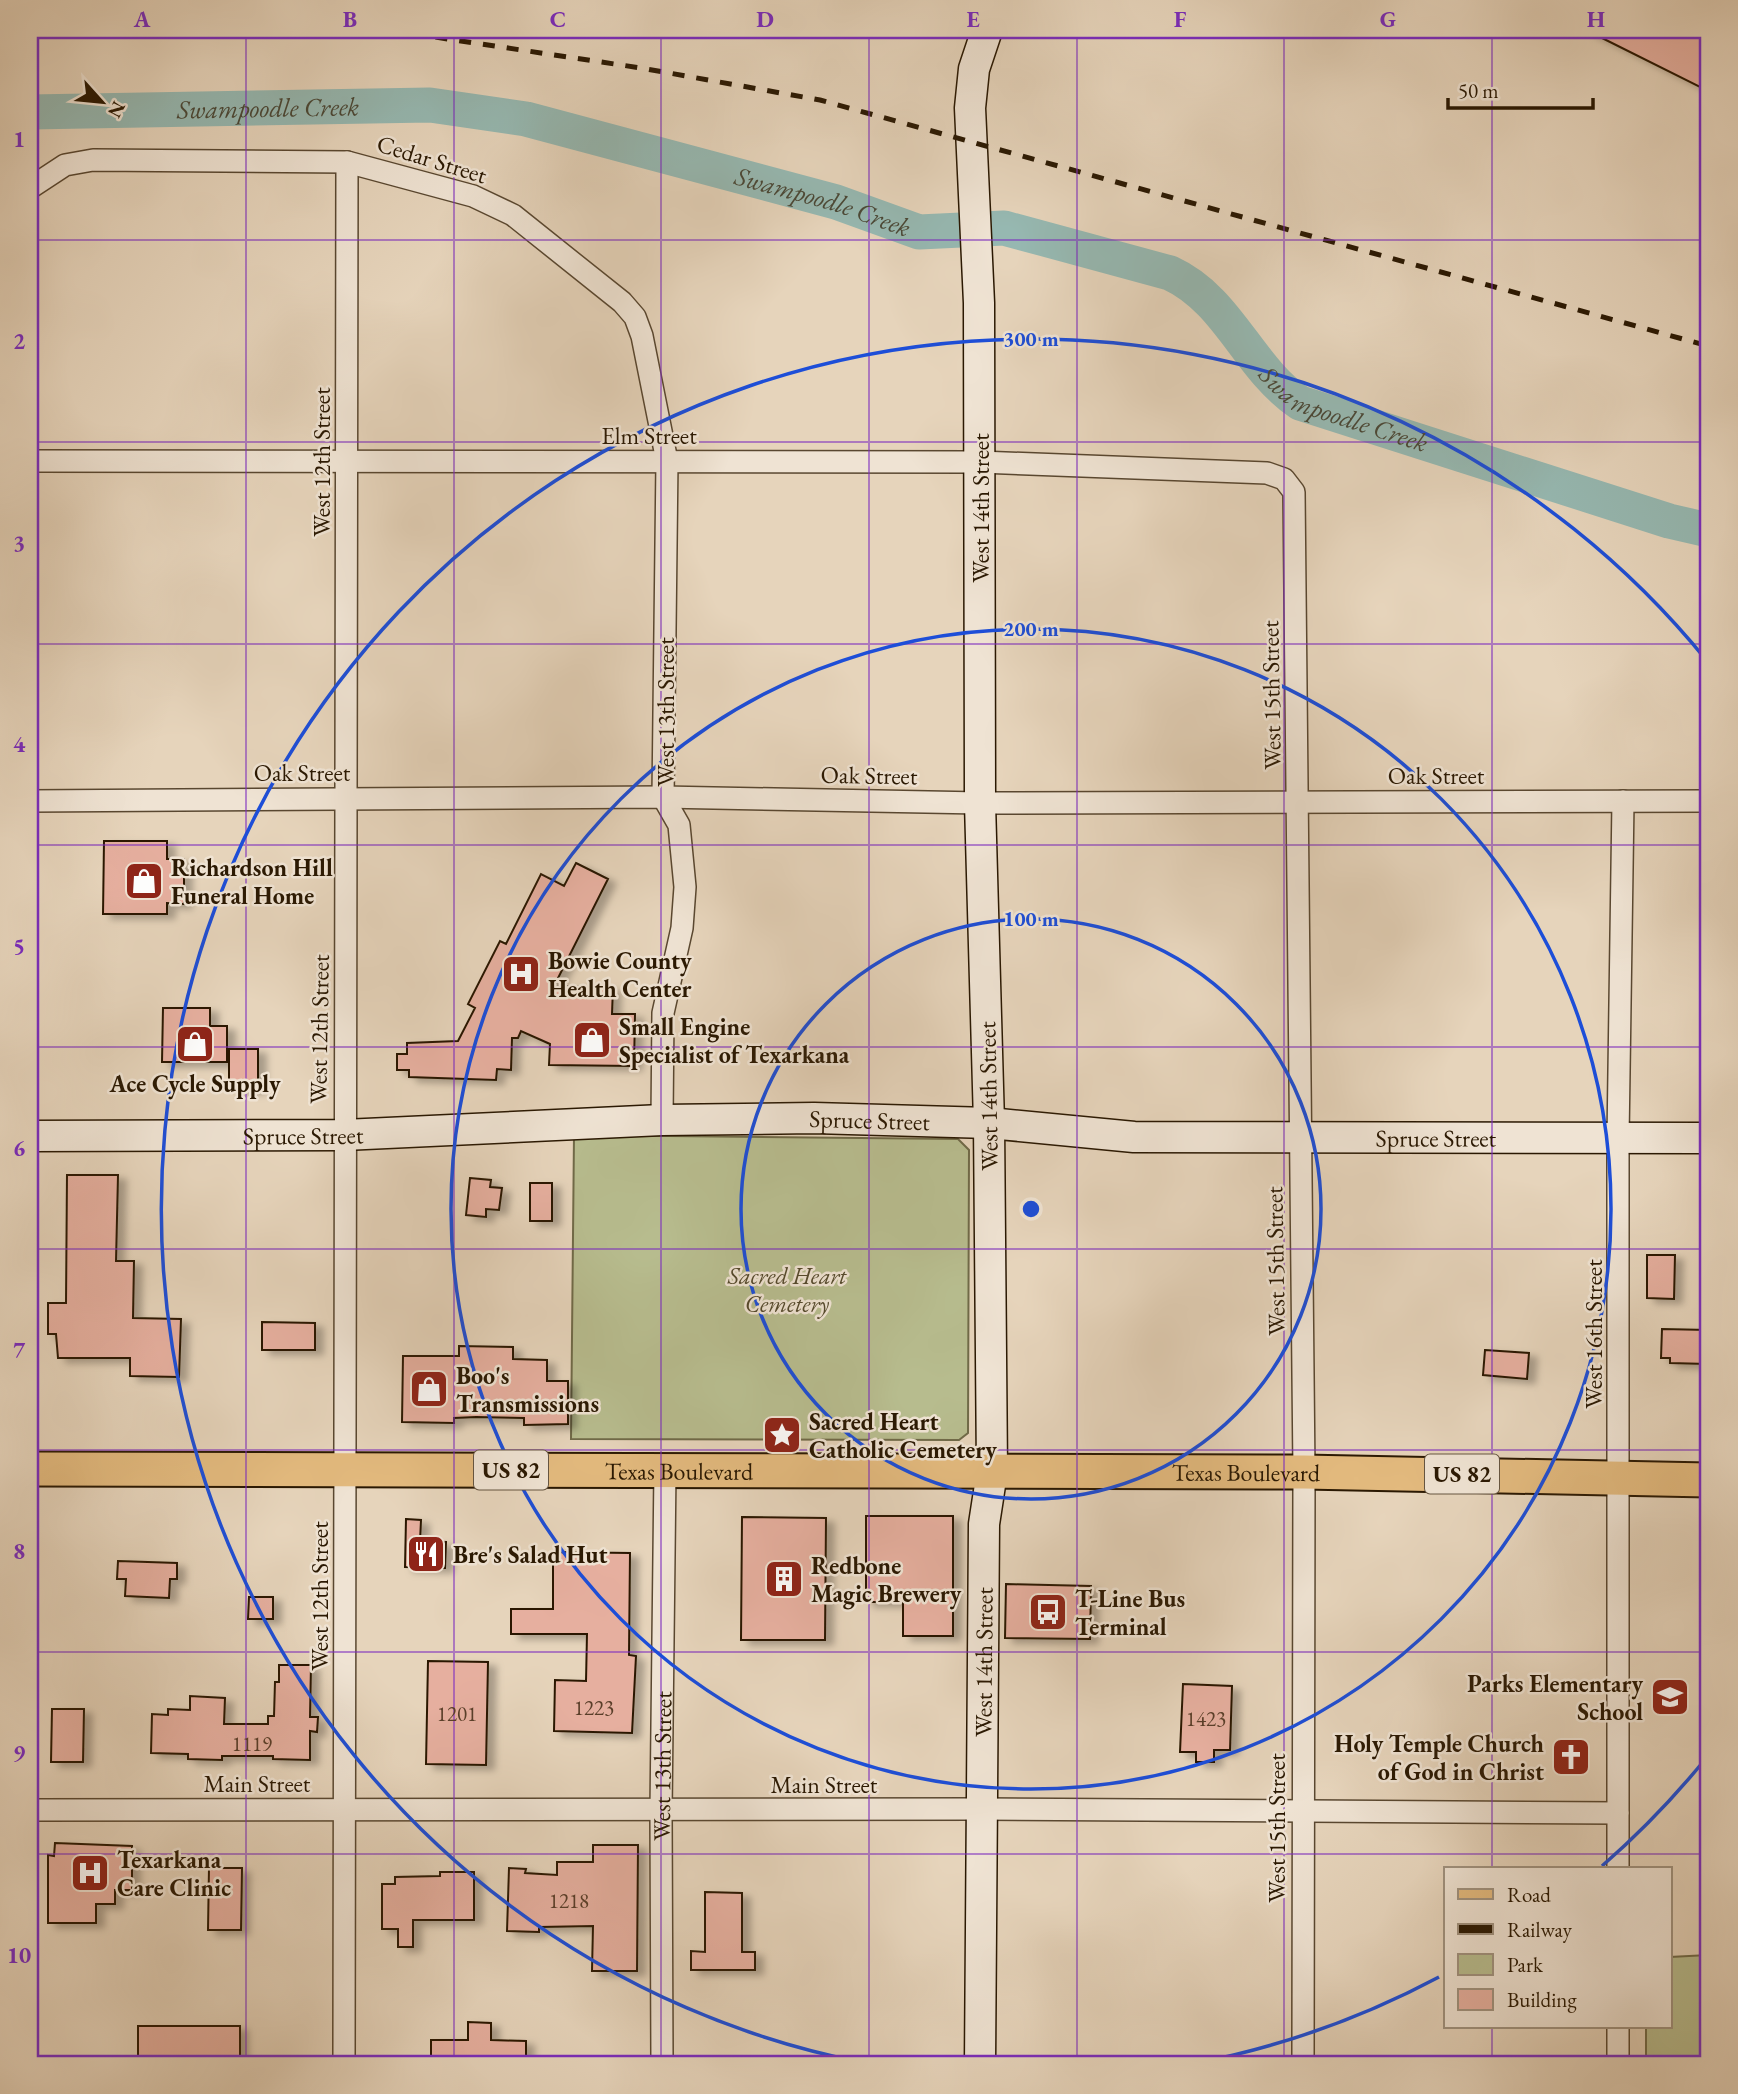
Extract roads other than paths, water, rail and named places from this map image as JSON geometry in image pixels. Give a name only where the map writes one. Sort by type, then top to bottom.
[{"type":"main road","name":"Texas Boulevard","points":[[30,1469],[1304,1472],[1620,1476],[1708,1480]]},
{"type":"street","name":"West 14th Street","points":[[980,2064],[984,1524],[992,1472],[989,1123],[980,803],[980,462],[971,127],[974,69],[986,30]]},
{"type":"street","name":"Cedar Street","points":[[30,188],[65,165],[93,160],[347,162],[474,196],[513,215],[622,302],[635,317],[642,342]]},
{"type":"street","name":"West 12th Street","points":[[344,2064],[347,162]]},
{"type":"street","name":"West 13th Street","points":[[642,342],[667,461],[663,797],[679,825],[685,887],[681,928],[663,1013],[662,1120]]},
{"type":"street","name":"Elm Street","points":[[30,461],[980,462],[1267,473]]},
{"type":"street","name":"West 15th Street","points":[[1267,473],[1284,480],[1294,492],[1304,1472],[1303,2064]]},
{"type":"street","name":"Oak Street","points":[[30,800],[663,797],[980,803],[1708,801]]},
{"type":"street","name":"West 16th Street","points":[[1618,1867],[1618,1139],[1623,800]]},
{"type":"street","name":"Spruce Street","points":[[30,1136],[344,1135],[662,1120],[814,1118],[989,1123],[1098,1136],[1300,1139],[1708,1138]]},
{"type":"street","name":"West 13th Street","points":[[662,2064],[661,1811],[665,1470]]},
{"type":"street","name":"Main Street","points":[[30,1810],[343,1808],[1618,1813]]},
{"type":"street","points":[[1618,2028],[1618,2064]]},
{"type":"waterway","name":"Swampoodle Creek","points":[[30,112],[430,105],[526,119],[836,202],[919,232],[1004,228],[1170,273],[1208,300],[1266,372],[1300,403],[1669,521],[1708,530]]},
{"type":"railway","points":[[388,30],[641,68],[820,100],[1708,346]]},
{"type":"place","name":"Richardson Hill Funeral Home","points":[[144,881]]},
{"type":"place","name":"Bowie County Health Center","points":[[521,974]]},
{"type":"place","name":"Small Engine Specialist of Texarkana","points":[[592,1040]]},
{"type":"place","name":"Ace Cycle Supply","points":[[195,1044]]},
{"type":"place","name":"Boo's Transmissions","points":[[429,1389]]},
{"type":"place","name":"Sacred Heart Catholic Cemetery","points":[[782,1435]]},
{"type":"place","name":"Bre's Salad Hut","points":[[426,1554]]},
{"type":"place","name":"Redbone Magic Brewery","points":[[784,1579]]},
{"type":"place","name":"T-Line Bus Terminal","points":[[1048,1612]]},
{"type":"place","name":"Parks Elementary School","points":[[1670,1697]]},
{"type":"place","name":"Holy Temple Church of God in Christ","points":[[1571,1757]]},
{"type":"place","name":"Texarkana Care Clinic","points":[[90,1873]]},
{"type":"park label","name":"Sacred Heart Cemetery","points":[[787,1289]]}]
